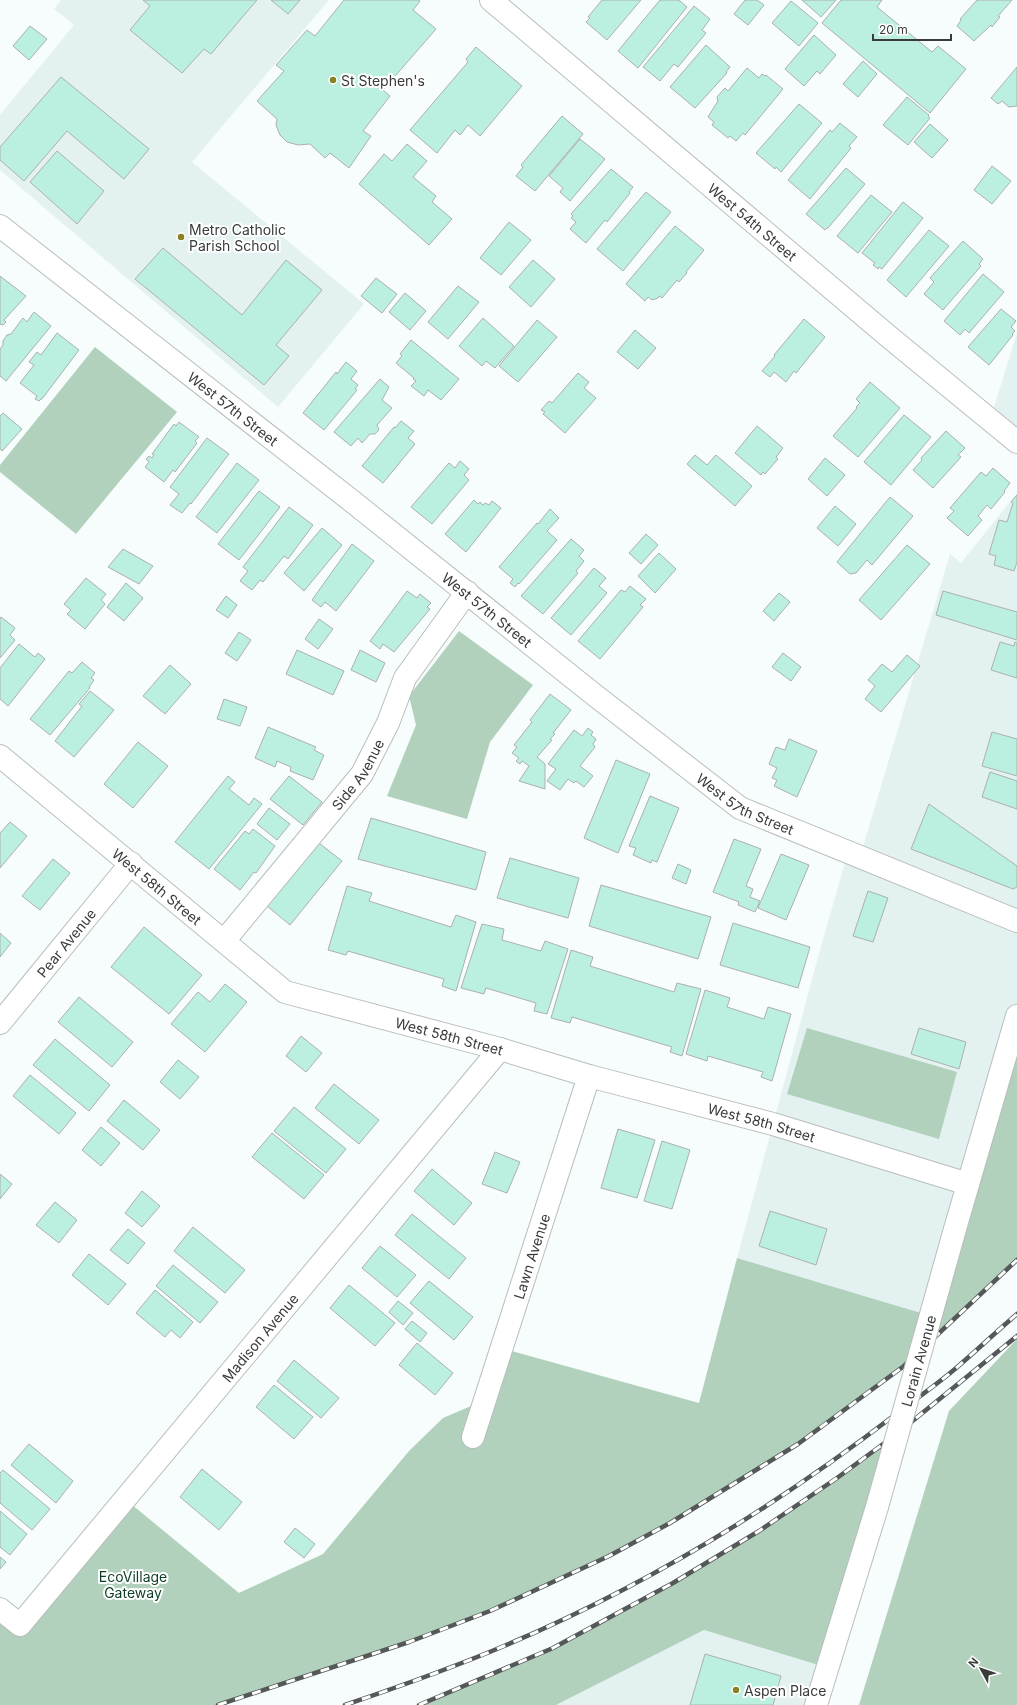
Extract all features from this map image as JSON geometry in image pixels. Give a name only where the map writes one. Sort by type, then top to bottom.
[{"type":"street","name":"West 54th Street","points":[[491,0],[858,310],[1017,442]]},
{"type":"street","name":"West 57th Street","points":[[0,226],[740,808],[1017,921]]},
{"type":"street","name":"Side Avenue","points":[[224,941],[362,774],[388,723],[405,678],[467,592]]},
{"type":"street","name":"West 58th Street","points":[[0,756],[285,992],[500,1049],[589,1076],[773,1124],[968,1184]]},
{"type":"street","name":"Pear Avenue","points":[[0,1023],[131,863]]},
{"type":"street","name":"Lorain Avenue","points":[[816,1705],[877,1507],[955,1229],[1017,1016]]},
{"type":"street","name":"Madison Avenue","points":[[0,1609],[20,1625],[500,1049]]},
{"type":"street","name":"Lawn Avenue","points":[[473,1437],[589,1076]]},
{"type":"shaded area","name":"Metro Catholic Parish School","points":[[61,0],[329,0],[192,162],[364,304],[278,407],[0,170],[0,115],[74,25],[54,9]]},
{"type":"shaded area","points":[[1017,333],[1017,442],[990,420]]},
{"type":"shaded area","points":[[1017,493],[1017,1016],[931,1316],[737,1258],[818,957],[848,852],[860,857],[950,554],[961,563]]},
{"type":"shaded area","points":[[704,1630],[828,1668],[816,1705],[556,1705]]},
{"type":"green space","points":[[95,347],[177,412],[76,534],[0,472],[0,465]]},
{"type":"green space","points":[[459,631],[533,685],[490,742],[467,819],[387,796],[416,725],[409,696]]},
{"type":"green space","name":"EcoVillage Gateway","points":[[1017,1016],[1017,1260],[904,1366],[798,1444],[670,1523],[609,1556],[490,1611],[409,1642],[218,1705],[0,1705],[0,1609],[20,1625],[125,1499],[239,1593],[323,1554],[409,1451],[443,1418],[485,1400],[501,1348],[699,1403],[737,1258],[931,1316]]},
{"type":"green space","points":[[807,1028],[957,1072],[939,1139],[787,1094]]},
{"type":"green space","points":[[1017,1339],[1017,1705],[859,1705],[949,1411]]},
{"type":"green space","points":[[894,1436],[828,1668],[704,1630],[556,1705],[419,1705],[553,1648],[673,1583],[759,1531],[837,1478]]},
{"type":"building","points":[[143,0],[257,0],[211,54],[204,49],[182,73],[130,30],[150,6]]},
{"type":"building","points":[[271,0],[300,0],[288,14]]},
{"type":"building","name":"St Stephen's","points":[[344,0],[418,0],[420,1],[413,10],[436,29],[383,90],[390,96],[363,131],[371,136],[349,168],[330,153],[325,158],[310,144],[298,145],[287,142],[280,135],[276,125],[277,119],[257,101],[284,71],[276,65],[307,30],[315,36]]},
{"type":"building","points":[[602,0],[641,0],[607,40],[586,22],[590,18],[588,17]]},
{"type":"building","points":[[660,0],[679,0],[687,7],[638,68],[618,51]]},
{"type":"building","points":[[745,0],[757,0],[764,5],[748,25],[734,14]]},
{"type":"building","points":[[802,0],[836,0],[821,17]]},
{"type":"building","points":[[841,0],[882,0],[877,7],[932,52],[938,46],[966,69],[930,113],[822,23]]},
{"type":"building","points":[[977,0],[1012,0],[998,16],[1000,17],[992,27],[991,25],[974,41],[957,26],[961,20],[960,19]]},
{"type":"building","points":[[791,1],[818,23],[799,46],[772,23]]},
{"type":"building","points":[[694,6],[710,19],[702,30],[706,33],[678,67],[674,64],[660,81],[643,67]]},
{"type":"building","points":[[30,26],[47,39],[29,60],[13,46]]},
{"type":"building","points":[[814,35],[836,55],[820,74],[817,71],[804,86],[785,69]]},
{"type":"building","points":[[706,45],[730,67],[726,72],[727,73],[695,108],[670,87]]},
{"type":"building","points":[[476,47],[522,86],[480,136],[468,125],[460,135],[455,130],[437,153],[410,130],[468,62],[466,59]]},
{"type":"building","points":[[863,61],[877,74],[858,97],[843,84]]},
{"type":"building","points":[[1017,67],[1017,106],[1009,107],[1002,101],[998,104],[991,98]]},
{"type":"building","points":[[747,68],[759,78],[762,74],[765,76],[766,75],[783,89],[745,135],[743,133],[736,141],[730,136],[728,138],[712,125],[714,122],[708,117],[718,101],[717,97],[725,88],[728,91]]},
{"type":"building","points":[[61,77],[149,149],[124,179],[67,131],[24,181],[0,160],[0,147]]},
{"type":"building","points":[[907,97],[929,115],[928,116],[930,118],[908,145],[883,125]]},
{"type":"building","points":[[799,104],[822,123],[781,172],[776,167],[775,169],[756,153]]},
{"type":"building","points":[[562,116],[583,134],[535,191],[516,176],[523,167],[521,165]]},
{"type":"building","points":[[840,123],[857,137],[849,146],[851,148],[810,199],[788,180],[830,130],[832,132]]},
{"type":"building","points":[[930,124],[948,140],[932,158],[914,142]]},
{"type":"building","points":[[580,139],[605,159],[570,201],[560,192],[563,188],[549,176]]},
{"type":"building","points":[[407,144],[427,161],[413,177],[436,196],[432,202],[452,219],[429,245],[359,184],[384,154],[392,161]]},
{"type":"building","points":[[57,151],[104,191],[77,224],[30,182]]},
{"type":"building","points":[[992,166],[1011,181],[992,204],[974,190]]},
{"type":"building","points":[[846,168],[865,184],[825,230],[806,214]]},
{"type":"building","points":[[611,169],[633,187],[607,222],[605,220],[586,243],[570,229],[576,222],[571,218],[573,216],[571,214]]},
{"type":"building","points":[[646,192],[671,212],[623,271],[597,249]]},
{"type":"building","points":[[871,195],[892,212],[858,253],[837,236]]},
{"type":"building","points":[[903,202],[923,218],[882,269],[879,267],[878,269],[873,265],[875,263],[862,253]]},
{"type":"building","points":[[509,222],[531,240],[501,275],[480,258]]},
{"type":"building","points":[[675,226],[704,250],[686,272],[687,273],[679,282],[677,280],[662,298],[659,296],[658,298],[652,300],[648,297],[645,301],[626,284]]},
{"type":"building","points":[[929,230],[949,246],[906,297],[887,280]]},
{"type":"building","points":[[963,241],[983,259],[979,264],[981,266],[943,310],[924,294],[934,282],[930,278]]},
{"type":"building","points":[[163,248],[242,315],[286,260],[322,290],[276,345],[289,356],[264,385],[135,279]]},
{"type":"building","points":[[533,260],[555,279],[531,307],[509,287]]},
{"type":"building","points":[[983,274],[1004,292],[969,333],[965,329],[960,335],[944,321]]},
{"type":"building","points":[[0,276],[26,296],[4,320],[6,322],[3,325],[0,325]]},
{"type":"building","points":[[376,278],[397,294],[382,313],[361,296]]},
{"type":"building","points":[[458,286],[479,302],[448,339],[428,322]]},
{"type":"building","points":[[405,293],[426,311],[410,330],[389,312]]},
{"type":"building","points":[[1001,309],[1016,321],[1011,327],[1015,331],[989,365],[968,347]]},
{"type":"building","points":[[34,312],[51,326],[6,381],[0,376],[0,349],[3,345],[3,341],[7,335],[11,334],[23,318],[27,322]]},
{"type":"building","points":[[483,318],[514,346],[495,368],[486,361],[482,366],[459,346]]},
{"type":"building","points":[[804,319],[825,337],[796,373],[794,371],[786,382],[774,372],[770,377],[762,371]]},
{"type":"building","points":[[537,320],[557,337],[518,382],[499,366]]},
{"type":"building","points":[[635,330],[656,348],[638,369],[617,352]]},
{"type":"building","points":[[57,333],[79,350],[39,401],[35,399],[37,396],[20,383],[34,365],[29,362],[37,352],[41,355]]},
{"type":"building","points":[[411,340],[459,379],[441,400],[428,390],[424,396],[411,386],[416,381],[396,363],[402,356],[400,354]]},
{"type":"building","points":[[346,362],[357,371],[351,379],[358,385],[355,389],[357,390],[324,430],[303,413]]},
{"type":"building","points":[[578,373],[589,382],[584,388],[596,398],[565,433],[543,414],[545,412],[541,410],[549,401],[552,403]]},
{"type":"building","points":[[380,379],[389,387],[382,400],[392,408],[377,425],[379,430],[375,434],[370,434],[362,443],[358,438],[351,446],[334,432]]},
{"type":"building","points":[[870,382],[900,408],[858,457],[833,436],[857,408],[856,407],[860,403],[856,399]]},
{"type":"building","points":[[3,413],[22,429],[2,451],[0,449],[0,416]]},
{"type":"building","points":[[904,415],[931,437],[891,485],[864,462]]},
{"type":"building","points":[[401,421],[414,431],[408,438],[415,444],[383,483],[362,466],[394,427],[395,428]]},
{"type":"building","points":[[179,422],[199,437],[195,441],[197,443],[175,472],[173,470],[164,482],[145,467],[149,462],[146,459],[149,456],[152,458],[154,455],[152,454],[174,424],[176,426]]},
{"type":"building","points":[[757,426],[783,448],[776,457],[778,459],[765,474],[763,472],[761,475],[735,453]]},
{"type":"building","points":[[946,431],[965,448],[958,455],[961,457],[933,488],[913,470],[922,460],[921,458]]},
{"type":"building","points":[[207,438],[229,454],[191,504],[190,503],[182,513],[170,505],[179,494],[170,487]]},
{"type":"building","points":[[695,455],[707,465],[716,455],[752,486],[735,506],[687,464]]},
{"type":"building","points":[[825,458],[845,475],[827,496],[808,479]]},
{"type":"building","points":[[460,461],[469,469],[464,475],[469,480],[432,524],[411,507],[449,463],[455,468]]},
{"type":"building","points":[[237,463],[259,480],[217,533],[196,517]]},
{"type":"building","points":[[993,468],[1010,483],[1004,491],[1005,492],[991,509],[987,505],[978,516],[982,520],[968,536],[947,518],[954,511],[950,508],[981,472],[986,476]]},
{"type":"building","points":[[259,491],[280,507],[239,560],[218,544]]},
{"type":"building","points":[[1017,495],[1017,562],[1014,571],[994,565],[996,556],[989,554],[999,520],[1007,522],[1013,503],[1011,502]]},
{"type":"building","points":[[890,497],[913,516],[872,565],[867,560],[856,573],[850,574],[837,562]]},
{"type":"building","points":[[474,500],[478,504],[480,502],[483,505],[485,503],[489,505],[492,501],[501,508],[466,552],[445,534]]},
{"type":"building","points":[[835,506],[856,524],[838,546],[817,528]]},
{"type":"building","points":[[289,507],[313,525],[288,559],[284,556],[263,582],[260,580],[252,590],[240,581],[248,571],[243,567]]},
{"type":"building","points":[[550,509],[559,518],[547,531],[557,540],[515,587],[510,583],[513,579],[499,567]]},
{"type":"building","points":[[322,528],[342,545],[304,591],[284,573]]},
{"type":"building","points":[[646,534],[658,545],[641,564],[629,553]]},
{"type":"building","points":[[571,539],[584,550],[579,556],[584,561],[576,571],[578,573],[543,614],[521,596]]},
{"type":"building","points":[[352,544],[374,561],[336,611],[325,602],[321,607],[312,600]]},
{"type":"building","points":[[907,545],[930,564],[881,620],[859,600]]},
{"type":"building","points":[[123,549],[153,566],[139,584],[108,567]]},
{"type":"building","points":[[659,553],[676,569],[655,593],[638,576]]},
{"type":"building","points":[[594,568],[606,578],[599,586],[607,593],[571,635],[551,618]]},
{"type":"building","points":[[86,578],[106,594],[101,600],[105,604],[85,629],[67,614],[71,610],[64,604]]},
{"type":"building","points":[[126,583],[143,598],[124,621],[107,607]]},
{"type":"building","points":[[630,586],[646,599],[640,605],[643,607],[600,659],[578,641],[621,590],[625,592]]},
{"type":"building","points":[[407,591],[417,598],[420,594],[431,603],[427,607],[430,609],[394,652],[383,644],[380,649],[370,641]]},
{"type":"building","points":[[943,591],[1017,612],[1017,640],[936,615]]},
{"type":"building","points":[[779,593],[790,602],[774,621],[763,611]]},
{"type":"building","points":[[226,596],[237,605],[228,618],[216,610]]},
{"type":"building","points":[[1,617],[15,628],[10,635],[15,640],[0,658],[0,618]]},
{"type":"building","points":[[319,619],[333,629],[318,649],[305,639]]},
{"type":"building","points":[[239,632],[251,640],[237,661],[225,653]]},
{"type":"building","points":[[1000,642],[1014,646],[1015,642],[1017,643],[1017,678],[991,670]]},
{"type":"building","points":[[19,644],[35,657],[38,653],[45,659],[8,706],[0,699],[0,668]]},
{"type":"building","points":[[297,650],[344,671],[333,695],[286,674]]},
{"type":"building","points":[[360,650],[385,663],[376,682],[351,670]]},
{"type":"building","points":[[783,653],[801,667],[791,681],[772,667]]},
{"type":"building","points":[[907,655],[920,666],[881,712],[865,699],[875,686],[868,680],[882,664],[892,672]]},
{"type":"building","points":[[82,662],[95,673],[91,678],[94,680],[89,687],[90,688],[50,735],[30,719],[69,671],[72,673]]},
{"type":"building","points":[[170,665],[191,684],[165,714],[143,696]]},
{"type":"building","points":[[90,691],[114,710],[74,757],[55,741],[82,706],[79,704]]},
{"type":"building","points":[[550,694],[571,710],[553,733],[555,734],[550,739],[552,740],[537,757],[545,764],[545,789],[519,781],[529,766],[522,761],[520,764],[516,761],[519,758],[512,753],[517,747],[514,745],[532,722],[530,720]]},
{"type":"building","points":[[224,699],[247,707],[240,726],[217,719]]},
{"type":"building","points":[[268,727],[316,747],[314,750],[324,755],[313,780],[290,771],[291,767],[277,761],[275,767],[255,758]]},
{"type":"building","points":[[588,728],[593,732],[591,735],[596,739],[593,744],[595,747],[580,766],[593,776],[584,787],[576,781],[574,783],[568,779],[560,790],[547,781],[556,769],[548,764],[574,730],[582,736]]},
{"type":"building","points":[[992,732],[1017,739],[1017,776],[982,766]]},
{"type":"building","points":[[789,739],[817,751],[797,797],[774,786],[777,780],[772,778],[777,768],[769,764],[776,747],[785,750]]},
{"type":"building","points":[[138,742],[168,766],[133,808],[104,784]]},
{"type":"building","points":[[616,760],[650,774],[618,853],[584,838]]},
{"type":"building","points":[[990,772],[1017,781],[1017,809],[982,797]]},
{"type":"building","points":[[228,776],[235,782],[229,789],[249,805],[254,798],[262,804],[209,869],[175,842]]},
{"type":"building","points":[[289,776],[322,802],[303,825],[270,799]]},
{"type":"building","points":[[650,796],[679,808],[657,862],[652,860],[651,863],[633,855],[636,848],[629,846]]},
{"type":"building","points":[[929,804],[1017,866],[1017,887],[1013,889],[911,849]]},
{"type":"building","points":[[269,808],[290,824],[277,840],[257,824]]},
{"type":"building","points":[[371,818],[486,852],[476,890],[358,859]]},
{"type":"building","points":[[10,822],[27,836],[0,868],[0,833]]},
{"type":"building","points":[[253,829],[275,846],[256,873],[254,872],[240,890],[214,869],[245,831],[249,834]]},
{"type":"building","points":[[734,839],[761,849],[746,886],[753,889],[750,897],[760,901],[755,912],[738,905],[739,902],[713,892]]},
{"type":"building","points":[[319,843],[342,861],[290,925],[267,906]]},
{"type":"building","points":[[781,854],[809,865],[786,920],[758,908]]},
{"type":"building","points":[[510,858],[579,878],[568,918],[497,898]]},
{"type":"building","points":[[53,859],[70,873],[40,910],[22,896]]},
{"type":"building","points":[[678,864],[691,870],[686,884],[672,878]]},
{"type":"building","points":[[601,885],[711,917],[698,959],[589,926]]},
{"type":"building","points":[[347,886],[372,893],[369,901],[451,927],[456,915],[476,922],[456,991],[442,986],[444,979],[348,951],[346,955],[328,950]]},
{"type":"building","points":[[868,891],[888,898],[873,942],[853,936]]},
{"type":"building","points":[[733,923],[810,947],[798,988],[720,965]]},
{"type":"building","points":[[482,924],[504,929],[502,940],[541,951],[545,941],[568,949],[547,1014],[534,1011],[536,1003],[486,988],[484,994],[461,988]]},
{"type":"building","points":[[144,927],[202,975],[169,1014],[111,967]]},
{"type":"building","points":[[0,933],[11,943],[0,957]]},
{"type":"building","points":[[571,950],[593,957],[590,966],[674,992],[677,983],[701,989],[682,1056],[670,1052],[672,1047],[572,1017],[570,1023],[551,1018]]},
{"type":"building","points":[[225,984],[247,1002],[205,1052],[171,1024],[198,992],[210,1002]]},
{"type":"building","points":[[705,990],[730,998],[727,1007],[764,1019],[768,1007],[791,1014],[772,1081],[761,1077],[763,1072],[708,1056],[707,1061],[686,1054]]},
{"type":"building","points":[[79,997],[133,1042],[112,1067],[58,1022]]},
{"type":"building","points":[[919,1028],[966,1042],[959,1069],[911,1054]]},
{"type":"building","points":[[301,1036],[322,1053],[306,1072],[286,1056]]},
{"type":"building","points":[[55,1039],[110,1085],[89,1111],[33,1065]]},
{"type":"building","points":[[178,1060],[199,1077],[180,1099],[160,1082]]},
{"type":"building","points":[[30,1075],[76,1113],[59,1134],[13,1096]]},
{"type":"building","points":[[334,1084],[379,1120],[359,1144],[315,1108]]},
{"type":"building","points":[[124,1100],[160,1130],[143,1150],[107,1121]]},
{"type":"building","points":[[294,1107],[346,1149],[326,1173],[274,1131]]},
{"type":"building","points":[[101,1127],[120,1143],[101,1166],[82,1150]]},
{"type":"building","points":[[618,1129],[655,1140],[637,1198],[601,1188]]},
{"type":"building","points":[[272,1133],[324,1175],[304,1199],[252,1157]]},
{"type":"building","points":[[662,1141],[690,1150],[672,1209],[644,1201]]},
{"type":"building","points":[[495,1152],[520,1162],[507,1193],[482,1184]]},
{"type":"building","points":[[432,1169],[472,1203],[454,1225],[414,1191]]},
{"type":"building","points":[[0,1174],[12,1184],[0,1199]]},
{"type":"building","points":[[142,1191],[160,1206],[142,1227],[125,1213]]},
{"type":"building","points":[[55,1202],[77,1220],[59,1243],[36,1225]]},
{"type":"building","points":[[770,1211],[827,1229],[816,1265],[759,1246]]},
{"type":"building","points":[[412,1214],[466,1258],[449,1279],[395,1235]]},
{"type":"building","points":[[193,1227],[245,1270],[225,1293],[174,1251]]},
{"type":"building","points":[[128,1229],[145,1243],[128,1264],[110,1250]]},
{"type":"building","points":[[380,1246],[416,1275],[397,1297],[362,1268]]},
{"type":"building","points":[[89,1254],[126,1284],[108,1305],[72,1275]]},
{"type":"building","points":[[173,1265],[218,1302],[200,1323],[156,1286]]},
{"type":"building","points":[[429,1281],[473,1317],[454,1340],[410,1303]]},
{"type":"building","points":[[349,1285],[395,1323],[375,1346],[330,1308]]},
{"type":"building","points":[[155,1290],[193,1322],[180,1338],[171,1330],[165,1337],[136,1313]]},
{"type":"building","points":[[398,1301],[413,1313],[403,1325],[389,1312]]},
{"type":"building","points":[[412,1321],[427,1333],[420,1342],[405,1329]]},
{"type":"building","points":[[417,1343],[453,1373],[435,1395],[399,1365]]},
{"type":"building","points":[[294,1360],[339,1398],[321,1418],[277,1381]]},
{"type":"building","points":[[274,1385],[313,1417],[294,1439],[256,1407]]},
{"type":"building","points":[[29,1444],[73,1481],[56,1503],[11,1465]]},
{"type":"building","points":[[202,1469],[242,1502],[219,1530],[180,1497]]},
{"type":"building","points":[[3,1470],[50,1509],[32,1530],[0,1503],[0,1473]]},
{"type":"building","points":[[0,1511],[27,1534],[10,1555],[0,1547]]},
{"type":"building","points":[[295,1528],[315,1544],[304,1558],[284,1542]]},
{"type":"building","points":[[0,1557],[6,1562],[0,1569]]},
{"type":"building","name":"Aspen Place","points":[[705,1654],[781,1676],[773,1705],[690,1705]]},
{"type":"railway","points":[[218,1705],[409,1642],[490,1611],[609,1556],[670,1523],[798,1444],[904,1366],[1017,1260]]},
{"type":"railway","points":[[345,1705],[465,1662],[556,1623],[658,1571],[707,1543],[756,1513],[803,1481],[926,1392],[948,1375],[1017,1314]]},
{"type":"railway","points":[[419,1705],[553,1648],[673,1583],[759,1531],[837,1478],[894,1436],[1017,1336]]},
{"type":"place","name":"St Stephen's","points":[[333,80]]},
{"type":"place","name":"Metro Catholic Parish School","points":[[181,237]]},
{"type":"place","name":"Aspen Place","points":[[736,1690]]}]
